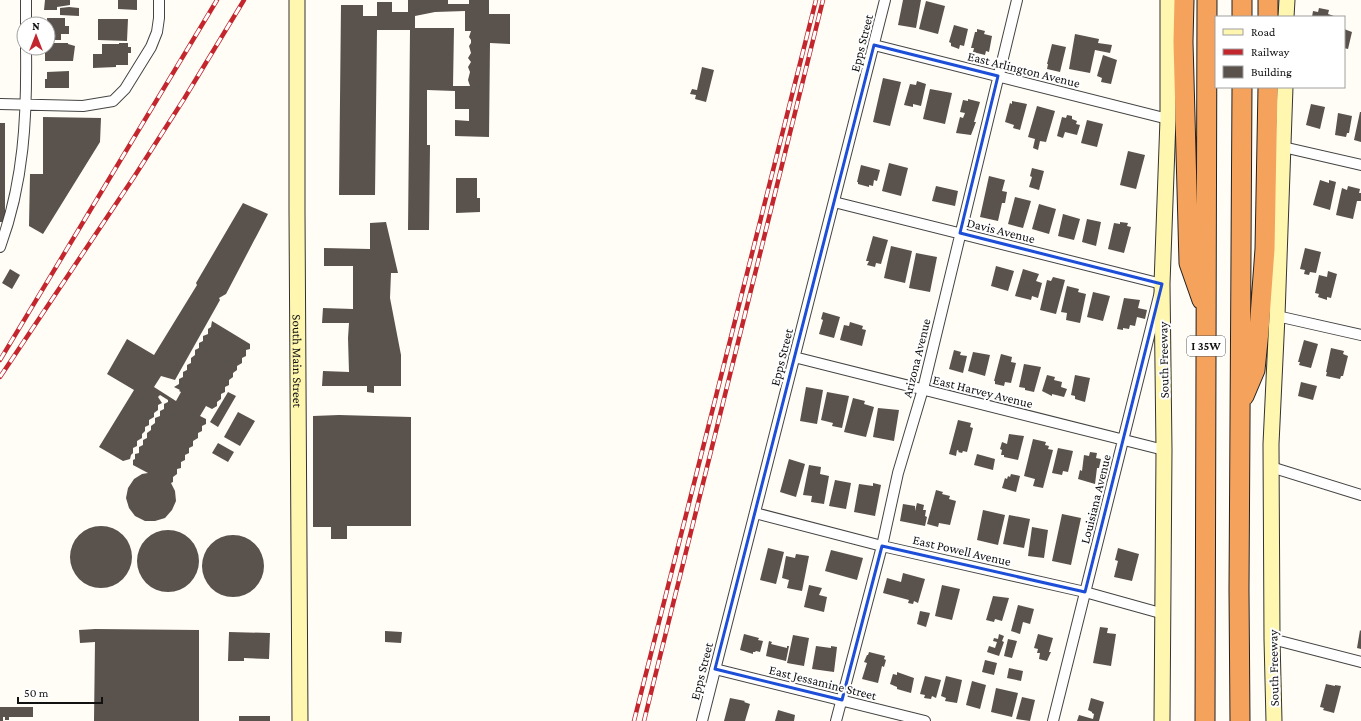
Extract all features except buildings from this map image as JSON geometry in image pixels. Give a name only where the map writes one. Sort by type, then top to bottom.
[{"type":"highway","points":[[1184,0],[1183,42],[1189,263],[1206,314]]},
{"type":"highway","name":"I 35W","points":[[1205,721],[1207,0]]},
{"type":"highway","points":[[1242,0],[1242,16]]},
{"type":"highway","points":[[1268,0],[1268,16]]},
{"type":"highway","name":"I 35W","points":[[1240,721],[1239,590],[1242,88]]},
{"type":"highway","points":[[1240,405],[1254,370],[1259,331],[1265,242],[1268,88]]},
{"type":"main road","name":"South Main Street","points":[[297,0],[300,721]]},
{"type":"main road","name":"South Freeway","points":[[1162,721],[1164,614],[1164,450],[1162,284],[1168,119],[1168,0]]},
{"type":"main road","points":[[1286,16],[1287,0]]},
{"type":"main road","name":"South Freeway","points":[[1274,721],[1270,467],[1285,88]]},
{"type":"street","points":[[26,0],[26,16]]},
{"type":"street","points":[[0,104],[83,106],[114,101],[125,89],[152,47],[157,32],[159,0]]},
{"type":"street","name":"Epps Street","points":[[702,721],[885,0]]},
{"type":"street","name":"Arizona Avenue","points":[[836,721],[882,546],[898,473],[923,389],[1017,0]]},
{"type":"street","name":"East Arlington Avenue","points":[[874,45],[1168,119]]},
{"type":"street","points":[[0,248],[7,227],[20,171],[27,104],[26,56]]},
{"type":"street","points":[[1283,147],[1361,165]]},
{"type":"street","name":"Davis Avenue","points":[[834,202],[1162,284]]},
{"type":"street","name":"Louisiana Avenue","points":[[1053,721],[1162,284]]},
{"type":"street","points":[[1277,316],[1361,335]]},
{"type":"street","name":"East Harvey Avenue","points":[[794,357],[1164,450]]},
{"type":"street","points":[[1270,467],[1361,495]]},
{"type":"street","name":"East Powell Avenue","points":[[755,513],[882,546],[1086,592],[1164,614]]},
{"type":"street","points":[[1272,638],[1361,662]]},
{"type":"street","name":"East Jessamine Street","points":[[715,669],[925,721]]},
{"type":"highlighted area","points":[[874,45],[998,76],[960,233],[1162,284],[1085,592],[882,546],[842,700],[715,669]]},
{"type":"railway","points":[[0,360],[217,0]]},
{"type":"railway","points":[[0,377],[134,177],[184,99],[244,0]]},
{"type":"railway","points":[[634,721],[816,0]]},
{"type":"railway","points":[[644,721],[823,0]]}]
